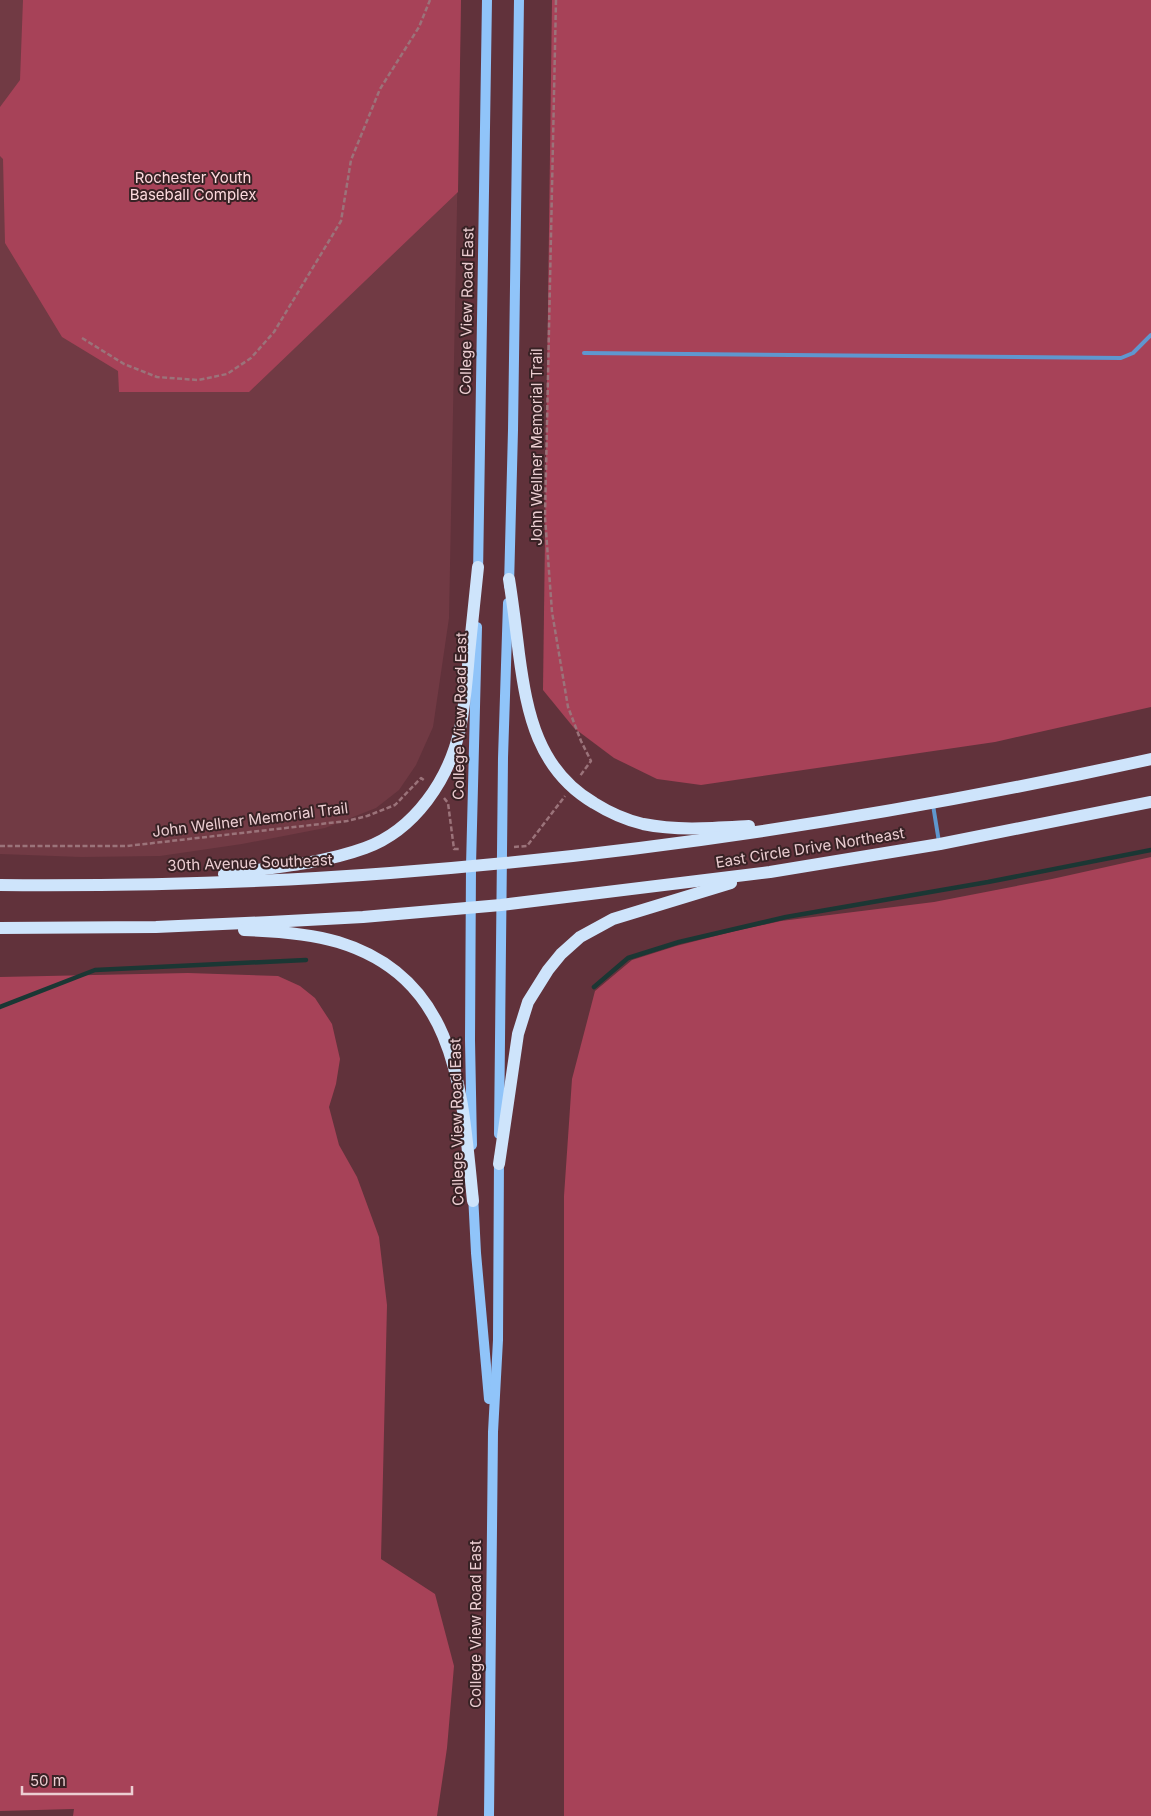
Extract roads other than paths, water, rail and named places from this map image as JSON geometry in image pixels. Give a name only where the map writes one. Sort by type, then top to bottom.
[{"type":"main road","name":"College View Road East","points":[[487,0],[471,866],[470,1040],[473,1201],[476,1253],[493,1432]]},
{"type":"main road","name":"College View Road East","points":[[489,1816],[493,1432],[498,1340],[501,905],[513,430],[519,0]]},
{"type":"main road","points":[[164,883],[294,864],[338,856],[366,848],[401,828],[423,806],[450,762],[460,730],[478,567]]},
{"type":"main road","points":[[509,579],[523,678],[532,723],[543,750],[559,774],[572,787],[590,801],[614,814],[650,825],[697,828],[814,824]]},
{"type":"main road","name":"East Circle Drive Northeast","points":[[502,863],[581,855],[814,824],[1054,780],[1151,759]]},
{"type":"main road","name":"East Circle Drive Northeast","points":[[471,908],[770,872],[940,844],[1151,802]]},
{"type":"main road","name":"30th Avenue Southeast","points":[[0,885],[296,879],[502,863]]},
{"type":"main road","points":[[499,1164],[521,1021],[535,989],[561,954],[580,937],[612,919],[646,907],[770,872]]},
{"type":"main road","points":[[156,927],[363,917],[471,908]]},
{"type":"main road","points":[[0,928],[156,927],[246,930],[317,937],[370,954],[400,973],[415,988],[432,1012],[447,1043],[455,1070],[464,1121],[473,1201]]},
{"type":"lane","points":[[584,353],[1121,358],[1133,354],[1151,335]]},
{"type":"lane","points":[[932,802],[940,844]]},
{"type":"waterway","points":[[594,987],[628,958],[679,942],[786,917],[988,882],[1151,850]]},
{"type":"waterway","points":[[0,1007],[95,970],[306,960]]},
{"type":"park label","name":"Rochester Youth Baseball Complex","points":[[193,186]]}]
